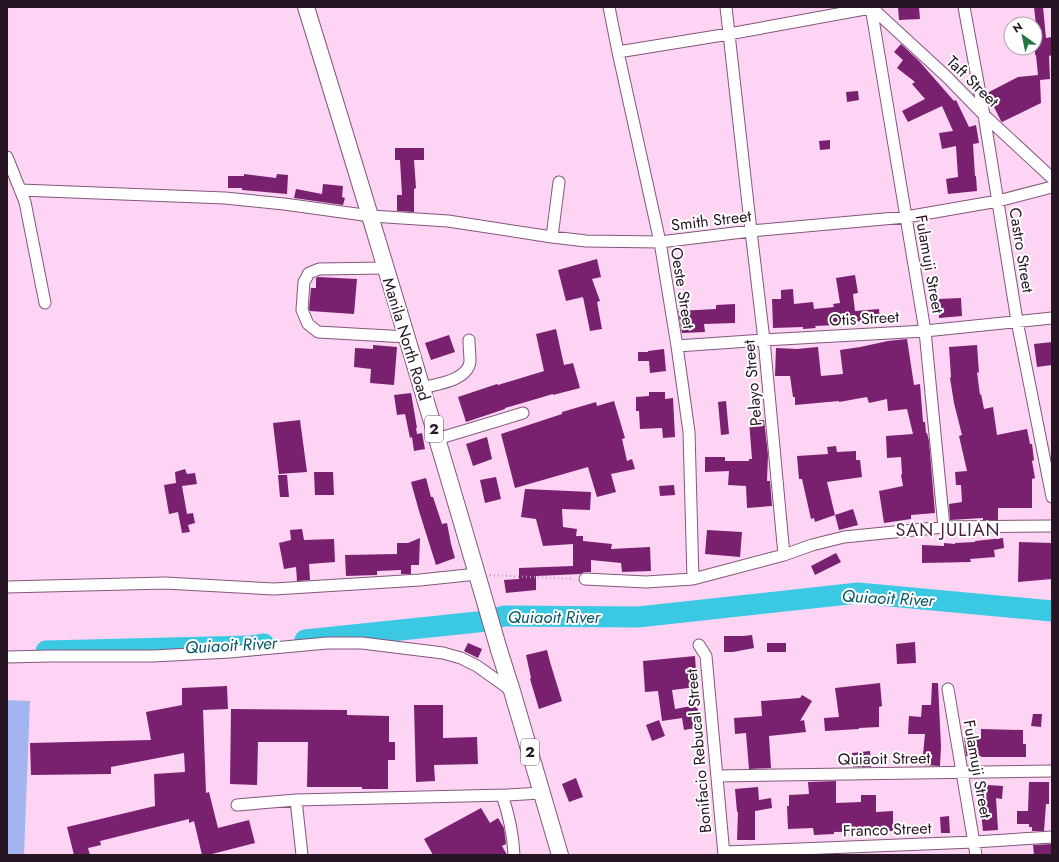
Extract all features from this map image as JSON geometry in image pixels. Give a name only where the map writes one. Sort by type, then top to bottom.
[{"type":"highway","name":"Manila North Road","points":[[306,7],[407,337],[560,855]]},
{"type":"street","name":"Oeste Street","points":[[609,7],[660,242],[677,346],[689,432],[693,578]]},
{"type":"street","name":"Pelayo Street","points":[[726,7],[764,340],[784,555]]},
{"type":"street","points":[[618,52],[729,34],[872,7]]},
{"type":"street","name":"Taft Street","points":[[872,7],[1052,178]]},
{"type":"street","name":"Fulamuji Street","points":[[872,7],[925,331],[944,527]]},
{"type":"street","name":"Castro Street","points":[[964,7],[984,115],[1017,321],[1052,497]]},
{"type":"street","points":[[7,157],[25,202],[44,303]]},
{"type":"street","points":[[552,237],[559,182]]},
{"type":"street","name":"Smith Street","points":[[20,190],[225,198],[284,204],[370,216],[448,221],[586,241],[660,242],[751,231],[906,217],[998,201],[1052,187]]},
{"type":"street","points":[[385,268],[319,270],[309,273],[304,282],[302,310],[308,324],[318,332],[407,337]]},
{"type":"street","name":"Otis Street","points":[[677,346],[925,331],[1052,318]]},
{"type":"street","points":[[422,388],[457,378],[465,373],[470,363],[469,340]]},
{"type":"street","points":[[437,439],[523,412]]},
{"type":"street","points":[[585,580],[646,582],[693,578],[784,555],[812,545],[844,537],[944,527],[1052,526]]},
{"type":"street","points":[[7,587],[165,583],[274,589],[420,580],[477,574]]},
{"type":"street","points":[[7,657],[153,656],[230,652],[327,643],[362,643],[443,653],[461,658],[477,666],[512,691]]},
{"type":"street","name":"Bonifacio Rebucal Street","points":[[699,645],[706,656],[724,854]]},
{"type":"street","name":"Fulamuji Street","points":[[948,689],[976,855]]},
{"type":"street","name":"Quiaoit Street","points":[[717,776],[1052,771]]},
{"type":"street","points":[[237,805],[296,800],[502,795],[541,792]]},
{"type":"street","points":[[502,795],[509,814],[514,855]]},
{"type":"street","points":[[296,800],[302,855]]},
{"type":"street","name":"Franco Street","points":[[724,854],[892,850],[974,842],[1052,837]]},
{"type":"path","points":[[477,574],[585,580]]},
{"type":"shaded area","points":[[7,700],[30,701],[24,855],[7,855]]},
{"type":"building","points":[[898,7],[919,7],[920,19],[899,20]]},
{"type":"building","points":[[1034,7],[1043,7],[1046,38],[1052,37],[1052,55],[1049,56],[1050,79],[1040,80],[1041,103],[1002,122],[987,93],[1018,77],[1038,75],[1036,56],[1043,56],[1043,16],[1035,16]]},
{"type":"building","points":[[901,44],[919,61],[954,101],[956,100],[969,127],[976,125],[979,143],[973,144],[977,191],[948,194],[946,179],[958,177],[956,146],[942,149],[939,133],[953,131],[942,106],[908,122],[902,111],[925,99],[912,84],[915,82],[897,68],[903,60],[894,52]]},
{"type":"building","points":[[858,91],[859,100],[847,102],[846,92]]},
{"type":"building","points":[[830,140],[830,149],[820,150],[819,141]]},
{"type":"building","points":[[395,148],[424,148],[424,160],[414,160],[416,188],[414,189],[414,212],[397,211],[397,195],[402,195],[400,160],[395,160]]},
{"type":"building","points":[[244,174],[276,178],[277,174],[288,175],[287,194],[242,190],[242,188],[228,188],[228,176],[244,176]]},
{"type":"building","points":[[323,184],[343,186],[342,197],[345,198],[343,205],[294,198],[296,189],[322,194]]},
{"type":"building","points":[[597,259],[601,277],[592,279],[600,301],[597,302],[602,329],[590,331],[583,297],[566,301],[558,270]]},
{"type":"building","points":[[855,275],[858,293],[853,294],[855,311],[879,309],[880,321],[847,322],[836,325],[815,326],[816,328],[803,329],[803,327],[773,328],[772,299],[781,299],[781,290],[793,289],[794,304],[813,302],[814,309],[834,307],[833,304],[840,303],[836,278]]},
{"type":"building","points":[[316,278],[357,279],[354,314],[310,311],[311,288],[316,288]]},
{"type":"building","points":[[961,298],[962,316],[939,318],[938,299]]},
{"type":"building","points":[[735,304],[735,323],[704,324],[705,332],[682,333],[678,311],[716,309],[716,305]]},
{"type":"building","points":[[556,329],[564,365],[573,363],[580,388],[505,408],[466,422],[458,397],[544,371],[536,334]]},
{"type":"building","points":[[449,335],[455,352],[431,360],[425,343]]},
{"type":"building","points":[[907,339],[914,385],[920,384],[923,422],[925,422],[926,433],[929,441],[935,513],[911,515],[911,519],[884,523],[879,491],[903,486],[901,475],[901,457],[887,458],[886,436],[913,434],[907,409],[888,411],[887,399],[869,403],[867,397],[839,402],[795,405],[795,397],[793,397],[790,376],[775,376],[776,348],[797,349],[818,347],[821,376],[843,374],[840,350]]},
{"type":"building","points":[[1052,342],[1052,365],[1037,367],[1034,344]]},
{"type":"building","points":[[373,345],[397,347],[394,385],[370,383],[371,369],[354,367],[355,348],[373,349]]},
{"type":"building","points":[[977,345],[979,373],[977,372],[980,395],[981,394],[984,409],[993,407],[997,435],[1027,429],[1030,444],[1032,444],[1034,460],[1032,461],[1035,478],[1032,479],[1032,508],[998,508],[998,520],[983,520],[983,518],[950,520],[949,504],[962,502],[961,485],[956,485],[955,472],[967,471],[959,436],[962,435],[954,403],[950,378],[949,347]]},
{"type":"building","points":[[664,349],[666,371],[650,373],[649,361],[638,361],[638,352]]},
{"type":"building","points":[[649,392],[665,392],[665,399],[673,398],[675,437],[663,438],[662,428],[640,429],[639,411],[636,411],[636,397],[649,396]]},
{"type":"building","points":[[411,393],[417,434],[422,433],[425,449],[414,451],[412,437],[410,438],[405,414],[397,415],[394,395]]},
{"type":"building","points":[[614,401],[625,438],[622,439],[627,461],[632,459],[635,469],[611,474],[616,492],[597,497],[588,467],[515,488],[501,434],[562,414],[562,412],[596,402],[597,406]]},
{"type":"building","points":[[726,401],[729,434],[721,435],[718,402]]},
{"type":"building","points":[[300,420],[307,472],[279,474],[273,423]]},
{"type":"building","points":[[764,420],[768,455],[767,481],[770,481],[772,506],[747,508],[746,486],[728,485],[729,471],[705,472],[705,457],[725,457],[725,461],[749,461],[749,459],[752,459],[749,421]]},
{"type":"building","points":[[487,437],[492,459],[473,466],[466,444]]},
{"type":"building","points":[[836,446],[837,452],[856,451],[856,460],[860,460],[862,477],[827,482],[835,515],[815,522],[814,518],[811,519],[802,479],[799,479],[797,456],[828,454],[827,447]]},
{"type":"building","points":[[185,469],[187,474],[195,473],[197,484],[182,486],[187,514],[193,513],[195,523],[188,525],[190,532],[182,533],[178,512],[169,514],[164,485],[176,483],[175,472]]},
{"type":"building","points":[[314,472],[333,472],[334,495],[315,495]]},
{"type":"building","points":[[278,475],[287,475],[289,497],[280,497]]},
{"type":"building","points":[[496,477],[501,499],[485,503],[480,480]]},
{"type":"building","points":[[426,478],[431,497],[433,497],[442,524],[447,523],[455,558],[436,565],[411,482]]},
{"type":"building","points":[[674,485],[675,495],[660,496],[659,486]]},
{"type":"building","points":[[525,489],[591,492],[590,510],[562,509],[563,527],[577,529],[576,536],[583,536],[583,541],[612,544],[611,549],[650,547],[651,571],[622,572],[621,563],[591,560],[591,572],[536,576],[536,590],[506,593],[504,580],[519,579],[519,568],[573,566],[573,544],[543,546],[536,519],[521,517]]},
{"type":"building","points":[[853,509],[858,525],[839,530],[835,515]]},
{"type":"building","points":[[302,529],[304,540],[334,539],[335,562],[309,564],[310,580],[297,581],[296,567],[284,569],[279,543],[291,540],[290,530]]},
{"type":"building","points":[[707,530],[742,532],[740,557],[705,554]]},
{"type":"building","points":[[420,538],[419,565],[411,565],[411,574],[401,574],[401,570],[377,571],[377,575],[346,576],[345,555],[397,554],[397,543],[408,543]]},
{"type":"building","points":[[1003,538],[1004,548],[994,550],[995,557],[970,559],[971,562],[922,563],[922,545],[944,546],[944,543],[955,544]]},
{"type":"building","points":[[1019,542],[1052,543],[1052,579],[1018,582]]},
{"type":"building","points":[[836,553],[841,562],[815,575],[811,566]]},
{"type":"building","points":[[752,635],[754,648],[724,652],[724,636]]},
{"type":"building","points":[[915,642],[916,663],[897,664],[896,644]]},
{"type":"building","points":[[468,643],[482,649],[478,658],[464,651]]},
{"type":"building","points":[[767,643],[786,643],[786,652],[767,652]]},
{"type":"building","points":[[547,650],[562,701],[539,709],[530,679],[526,655]]},
{"type":"building","points":[[695,656],[697,687],[672,690],[675,709],[697,705],[701,727],[684,730],[682,718],[662,721],[658,691],[645,692],[643,661]]},
{"type":"building","points":[[880,683],[882,706],[879,707],[879,727],[825,731],[824,718],[839,717],[835,688]]},
{"type":"building","points":[[932,683],[938,683],[941,747],[940,766],[922,765],[925,734],[908,734],[909,716],[921,717],[922,705],[931,705]]},
{"type":"building","points":[[227,686],[228,709],[203,710],[206,793],[209,792],[218,828],[249,820],[255,843],[208,855],[202,855],[194,821],[189,823],[189,819],[100,841],[101,845],[88,848],[90,855],[74,855],[67,827],[155,806],[154,774],[185,772],[184,753],[111,767],[111,774],[31,775],[30,743],[151,740],[146,712],[182,705],[182,688]]},
{"type":"building","points":[[802,695],[812,701],[800,721],[804,720],[806,732],[769,736],[771,768],[749,769],[746,733],[735,734],[734,718],[762,716],[761,701],[800,698]]},
{"type":"building","points":[[414,705],[443,705],[443,738],[477,737],[478,764],[434,765],[435,781],[416,782]]},
{"type":"building","points":[[231,709],[347,710],[347,715],[389,716],[389,742],[395,742],[395,760],[388,760],[388,789],[362,789],[362,787],[307,787],[308,742],[258,742],[257,785],[230,784]]},
{"type":"building","points":[[1033,714],[1042,714],[1041,727],[1031,726]]},
{"type":"building","points":[[659,720],[665,736],[652,741],[646,725]]},
{"type":"building","points":[[981,729],[1023,730],[1023,744],[1026,744],[1026,757],[966,756],[964,737],[981,737]]},
{"type":"building","points":[[870,751],[871,767],[853,767],[852,753]]},
{"type":"building","points":[[576,778],[583,797],[569,802],[562,784]]},
{"type":"building","points":[[836,781],[836,803],[861,802],[861,795],[876,795],[876,812],[893,811],[893,831],[834,832],[834,834],[814,835],[813,828],[788,829],[787,806],[789,806],[789,795],[809,794],[808,782]]},
{"type":"building","points":[[1029,782],[1049,782],[1049,804],[1046,804],[1044,831],[1032,831],[1032,827],[1029,827],[1029,824],[1017,824],[1017,811],[1028,811]]},
{"type":"building","points":[[987,785],[1003,786],[1002,799],[996,798],[998,830],[983,831],[981,812],[985,812]]},
{"type":"building","points":[[758,787],[759,800],[771,798],[772,808],[755,811],[755,840],[737,840],[738,812],[735,789]]},
{"type":"building","points":[[481,808],[490,823],[498,818],[504,828],[506,844],[502,846],[507,855],[433,855],[424,839]]},
{"type":"building","points":[[949,816],[950,833],[941,833],[940,817]]},
{"type":"building","points":[[1052,844],[1052,855],[1034,855],[1033,845]]},
{"type":"waterway","name":"Quiaoit River","points":[[305,640],[487,621],[504,616],[638,617],[858,593],[1052,611]]},
{"type":"waterway","name":"Quiaoit River","points":[[46,651],[251,646],[264,644]]},
{"type":"district","name":"SAN JULIAN","points":[[948,530]]}]
